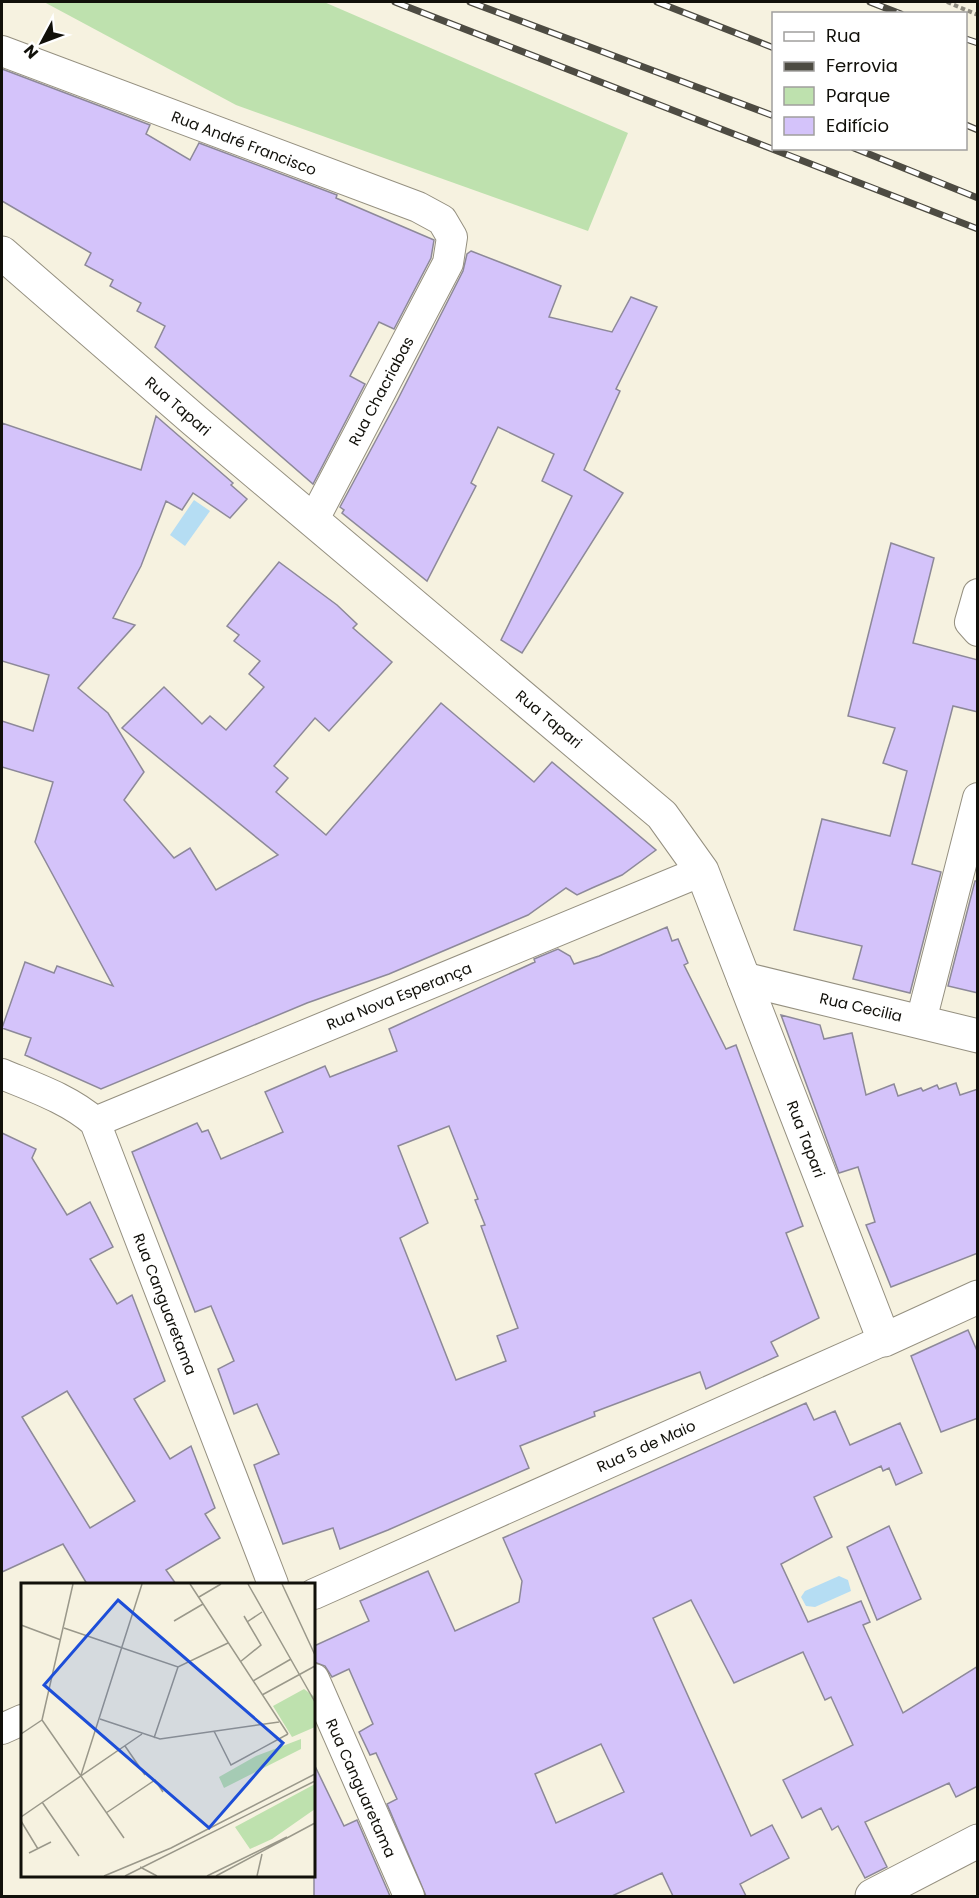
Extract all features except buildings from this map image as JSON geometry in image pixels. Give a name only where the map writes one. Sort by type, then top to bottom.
[{"type":"street","name":"Rua André Francisco","points":[[2,51],[418,207],[442,220],[453,237],[448,263]]},
{"type":"street","name":"Rua Tapari","points":[[2,253],[194,420],[662,815],[702,871],[884,1340]]},
{"type":"street","name":"Rua Chacriabas","points":[[314,519],[448,263]]},
{"type":"street","points":[[978,594],[970,622],[978,631]]},
{"type":"street","points":[[921,1021],[978,798]]},
{"type":"street","name":"Rua Nova Esperança","points":[[95,1122],[702,871]]},
{"type":"street","name":"Rua Cecilia","points":[[744,979],[978,1036]]},
{"type":"street","points":[[2,1074],[62,1100],[83,1111],[95,1122]]},
{"type":"street","name":"Rua Canguaretama","points":[[95,1122],[273,1583]]},
{"type":"street","name":"Rua 5 de Maio","points":[[315,1594],[978,1297]]},
{"type":"street","name":"Rua Canguaretama","points":[[315,1681],[409,1896]]},
{"type":"street","points":[[2,1729],[21,1720]]},
{"type":"street","points":[[872,1896],[978,1840]]},
{"type":"path","points":[[946,2],[978,15]]},
{"type":"green space","points":[[44,2],[324,2],[628,133],[588,231],[236,105]]},
{"type":"water","points":[[194,500],[210,511],[185,546],[170,535]]},
{"type":"water","points":[[839,1576],[848,1580],[851,1591],[815,1607],[806,1606],[801,1597],[805,1591]]},
{"type":"railway","points":[[395,2],[772,149]]},
{"type":"railway","points":[[470,2],[772,115]]},
{"type":"railway","points":[[657,2],[772,47]]},
{"type":"railway","points":[[870,2],[896,12]]},
{"type":"railway","points":[[967,39],[978,43]]},
{"type":"railway","points":[[967,125],[978,130]]},
{"type":"railway","points":[[775,150],[978,229]]},
{"type":"railway","points":[[859,150],[978,198]]}]
